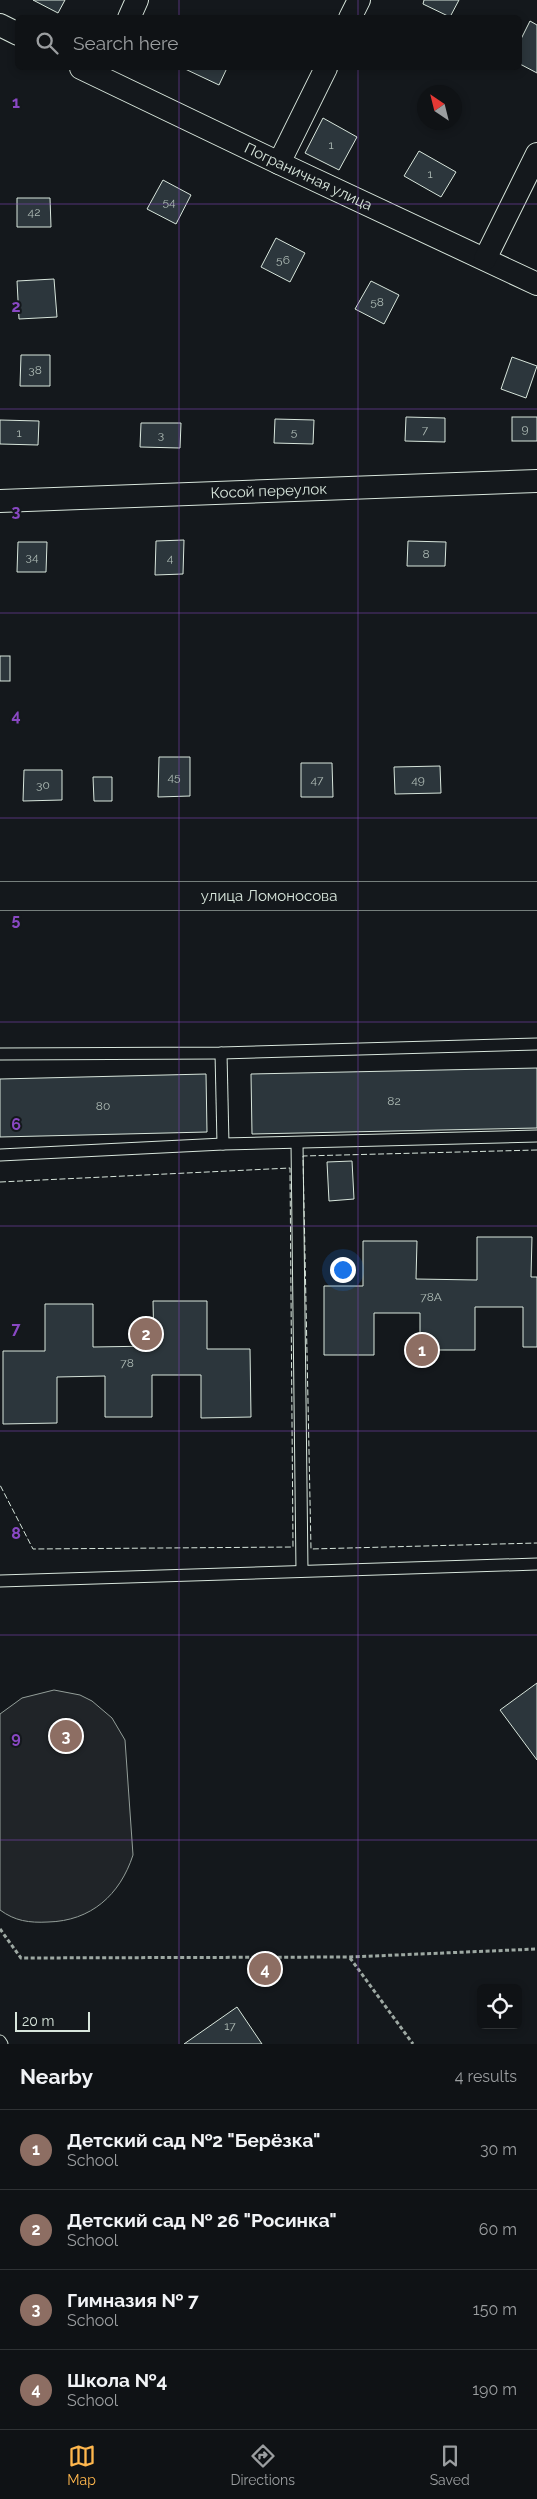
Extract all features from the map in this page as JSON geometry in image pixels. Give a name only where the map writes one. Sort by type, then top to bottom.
[{"type":"main road","name":"улица Ломоносова","points":[[0,896],[537,896]]},
{"type":"street","points":[[130,15],[137,0]]},
{"type":"street","points":[[352,15],[359,0]]},
{"type":"street","points":[[0,25],[15,32]]},
{"type":"street","points":[[279,163],[325,70]]},
{"type":"street","name":"Пограничная улица","points":[[96,71],[279,163],[537,284]]},
{"type":"street","points":[[485,259],[537,154]]},
{"type":"street","name":"Косой переулок","points":[[0,501],[537,481]]},
{"type":"lane","points":[[0,1054],[221,1053],[537,1044]]},
{"type":"lane","points":[[221,1053],[223,1144]]},
{"type":"lane","points":[[0,1155],[223,1144],[537,1136]]},
{"type":"lane","points":[[297,1143],[302,1571]]},
{"type":"lane","points":[[0,1582],[537,1564]]},
{"type":"path","points":[[0,1929],[21,1958],[350,1957],[537,1949]]},
{"type":"path","points":[[350,1957],[413,2044]]},
{"type":"shaded area","points":[[54,1690],[80,1695],[92,1701],[112,1718],[125,1740],[133,1855],[112,1894],[90,1911],[78,1917],[63,1920],[28,1922],[11,1917],[0,1910],[0,1714],[22,1698]]},
{"type":"building","points":[[33,0],[65,0],[58,13]]},
{"type":"building","points":[[424,0],[459,0],[451,15],[446,15],[423,4]]},
{"type":"building","points":[[530,21],[537,25],[537,73],[522,65],[522,37]]},
{"type":"building","points":[[187,70],[226,70],[219,85]]},
{"type":"building","points":[[323,118],[357,137],[339,170],[305,153]]},
{"type":"building","points":[[419,151],[456,172],[441,197],[404,176]]},
{"type":"building","points":[[163,180],[191,195],[176,224],[147,209]]},
{"type":"building","points":[[17,198],[50,198],[51,227],[17,227]]},
{"type":"building","points":[[276,238],[305,253],[290,282],[261,267]]},
{"type":"building","points":[[54,279],[57,317],[19,319],[17,281]]},
{"type":"building","points":[[371,281],[399,295],[384,324],[355,309]]},
{"type":"building","points":[[21,355],[50,355],[50,386],[20,386]]},
{"type":"building","points":[[512,357],[537,366],[526,398],[501,389]]},
{"type":"building","points":[[406,417],[445,418],[445,442],[405,441]]},
{"type":"building","points":[[512,417],[537,417],[537,441],[512,441]]},
{"type":"building","points":[[275,419],[314,420],[313,444],[274,443]]},
{"type":"building","points":[[0,420],[39,421],[38,445],[0,444]]},
{"type":"building","points":[[141,423],[181,423],[180,448],[140,447]]},
{"type":"building","points":[[184,540],[183,574],[155,575],[156,541]]},
{"type":"building","points":[[408,541],[446,542],[445,566],[407,566]]},
{"type":"building","points":[[18,542],[47,542],[46,572],[17,572]]},
{"type":"building","points":[[0,656],[10,656],[10,681],[0,681]]},
{"type":"building","points":[[159,757],[190,757],[190,796],[158,797]]},
{"type":"building","points":[[301,763],[332,763],[333,797],[301,797]]},
{"type":"building","points":[[440,766],[441,793],[395,794],[394,767]]},
{"type":"building","points":[[24,770],[62,770],[62,800],[23,801]]},
{"type":"building","points":[[93,777],[112,777],[112,801],[94,801]]},
{"type":"building","points":[[537,1068],[537,1128],[252,1134],[251,1074]]},
{"type":"building","points":[[206,1074],[207,1132],[0,1137],[0,1079]]},
{"type":"building","points":[[352,1161],[354,1199],[329,1201],[327,1162]]},
{"type":"building","points":[[477,1237],[532,1237],[531,1277],[537,1277],[537,1347],[523,1347],[523,1307],[475,1307],[475,1350],[420,1350],[420,1313],[374,1313],[374,1355],[324,1355],[324,1286],[363,1286],[363,1241],[417,1241],[416,1279],[477,1280]]},
{"type":"building","points":[[153,1301],[207,1301],[207,1349],[250,1349],[251,1417],[201,1418],[201,1375],[152,1375],[152,1417],[105,1417],[105,1376],[57,1377],[57,1423],[3,1424],[3,1351],[45,1351],[45,1304],[93,1304],[93,1347],[154,1346]]},
{"type":"building","points":[[537,1683],[537,1760],[500,1710]]},
{"type":"building","points":[[237,2007],[262,2044],[184,2044]]},
{"type":"fence","points":[[537,1150],[303,1156],[311,1549],[537,1543]]},
{"type":"fence","points":[[0,1182],[290,1168],[293,1547],[33,1549],[0,1485]]},
{"type":"place","name":"Детский сад № 26 \"Росинка\"","points":[[146,1334]]},
{"type":"place","name":"Детский сад №2 \"Берёзка\"","points":[[422,1350]]},
{"type":"place","name":"Гимназия № 7","points":[[66,1736]]},
{"type":"place","name":"Школа №4","points":[[265,1969]]}]
